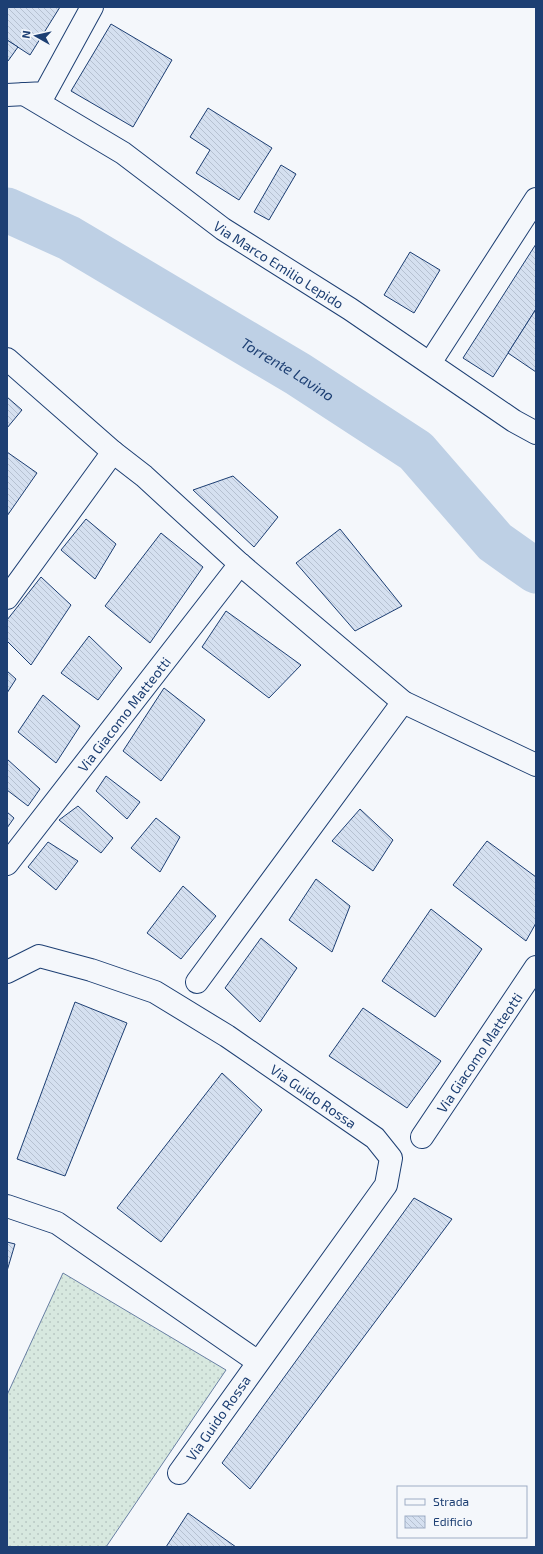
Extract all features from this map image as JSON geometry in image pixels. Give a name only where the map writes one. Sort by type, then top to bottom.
[{"type":"street","name":"Via Marco Emilio Lepido","points":[[16,95],[45,93],[92,7]]},
{"type":"street","name":"Via Marco Emilio Lepido","points":[[16,95],[123,153],[223,229],[350,310],[514,421],[536,433]]},
{"type":"street","points":[[430,363],[536,199]]},
{"type":"street","points":[[7,359],[113,452],[144,476],[240,564],[403,702],[536,765]]},
{"type":"street","points":[[7,598],[113,452]]},
{"type":"street","name":"Via Giacomo Matteotti","points":[[7,864],[240,564]]},
{"type":"street","points":[[197,982],[403,702]]},
{"type":"street","name":"Via Guido Rossa","points":[[7,972],[38,956],[91,970],[155,992],[227,1036],[375,1138],[391,1158],[386,1184],[179,1473]]},
{"type":"street","name":"Via Giacomo Matteotti","points":[[422,1137],[536,967]]},
{"type":"street","name":"Via Guido Rossa","points":[[7,1206],[57,1223],[258,1362]]},
{"type":"shaded area","points":[[63,1273],[226,1370],[106,1547],[7,1547],[7,1395]]},
{"type":"building","points":[[7,7],[60,7],[30,55],[7,40]]},
{"type":"building","points":[[111,24],[172,60],[133,127],[71,91]]},
{"type":"building","points":[[7,40],[18,47],[8,61],[7,61]]},
{"type":"building","points":[[208,108],[272,148],[239,200],[196,173],[210,150],[190,137]]},
{"type":"building","points":[[281,165],[296,174],[269,220],[254,212]]},
{"type":"building","points":[[536,244],[536,309],[493,377],[463,358]]},
{"type":"building","points":[[410,252],[440,270],[414,313],[384,295]]},
{"type":"building","points":[[536,309],[536,372],[508,353]]},
{"type":"building","points":[[7,397],[22,410],[7,428]]},
{"type":"building","points":[[7,452],[37,473],[7,516]]},
{"type":"building","points":[[233,476],[278,517],[254,547],[193,490]]},
{"type":"building","points":[[86,519],[116,544],[95,579],[61,550]]},
{"type":"building","points":[[340,529],[402,606],[355,631],[296,563]]},
{"type":"building","points":[[161,533],[203,567],[150,643],[105,606]]},
{"type":"building","points":[[41,577],[71,605],[31,665],[7,641],[7,620]]},
{"type":"building","points":[[226,611],[301,665],[269,698],[202,647]]},
{"type":"building","points":[[89,636],[122,668],[98,700],[61,673]]},
{"type":"building","points":[[7,671],[16,679],[7,693]]},
{"type":"building","points":[[164,688],[205,720],[161,781],[123,751]]},
{"type":"building","points":[[43,695],[80,726],[56,763],[18,732]]},
{"type":"building","points":[[7,759],[40,789],[28,806],[7,790]]},
{"type":"building","points":[[106,776],[140,802],[127,819],[96,791]]},
{"type":"building","points":[[78,806],[113,838],[101,853],[59,820]]},
{"type":"building","points":[[360,809],[393,840],[373,871],[332,841]]},
{"type":"building","points":[[7,812],[14,818],[7,828]]},
{"type":"building","points":[[156,818],[180,837],[160,872],[131,848]]},
{"type":"building","points":[[487,841],[536,877],[536,923],[526,941],[453,885]]},
{"type":"building","points":[[48,842],[78,861],[56,890],[28,867]]},
{"type":"building","points":[[316,879],[350,906],[332,952],[289,920]]},
{"type":"building","points":[[183,886],[216,916],[181,959],[147,933]]},
{"type":"building","points":[[431,909],[482,949],[435,1017],[382,981]]},
{"type":"building","points":[[261,938],[297,968],[260,1022],[225,988]]},
{"type":"building","points":[[75,1002],[127,1023],[65,1176],[17,1159]]},
{"type":"building","points":[[363,1008],[441,1061],[407,1108],[329,1056]]},
{"type":"building","points":[[222,1073],[262,1110],[161,1242],[117,1208]]},
{"type":"building","points":[[414,1198],[452,1219],[250,1489],[222,1463]]},
{"type":"building","points":[[7,1242],[15,1244],[7,1271]]},
{"type":"building","points":[[188,1513],[236,1547],[166,1547]]},
{"type":"waterway","name":"Torrente Lavino","points":[[7,210],[69,238],[298,374],[416,451],[495,542],[536,571]]}]
